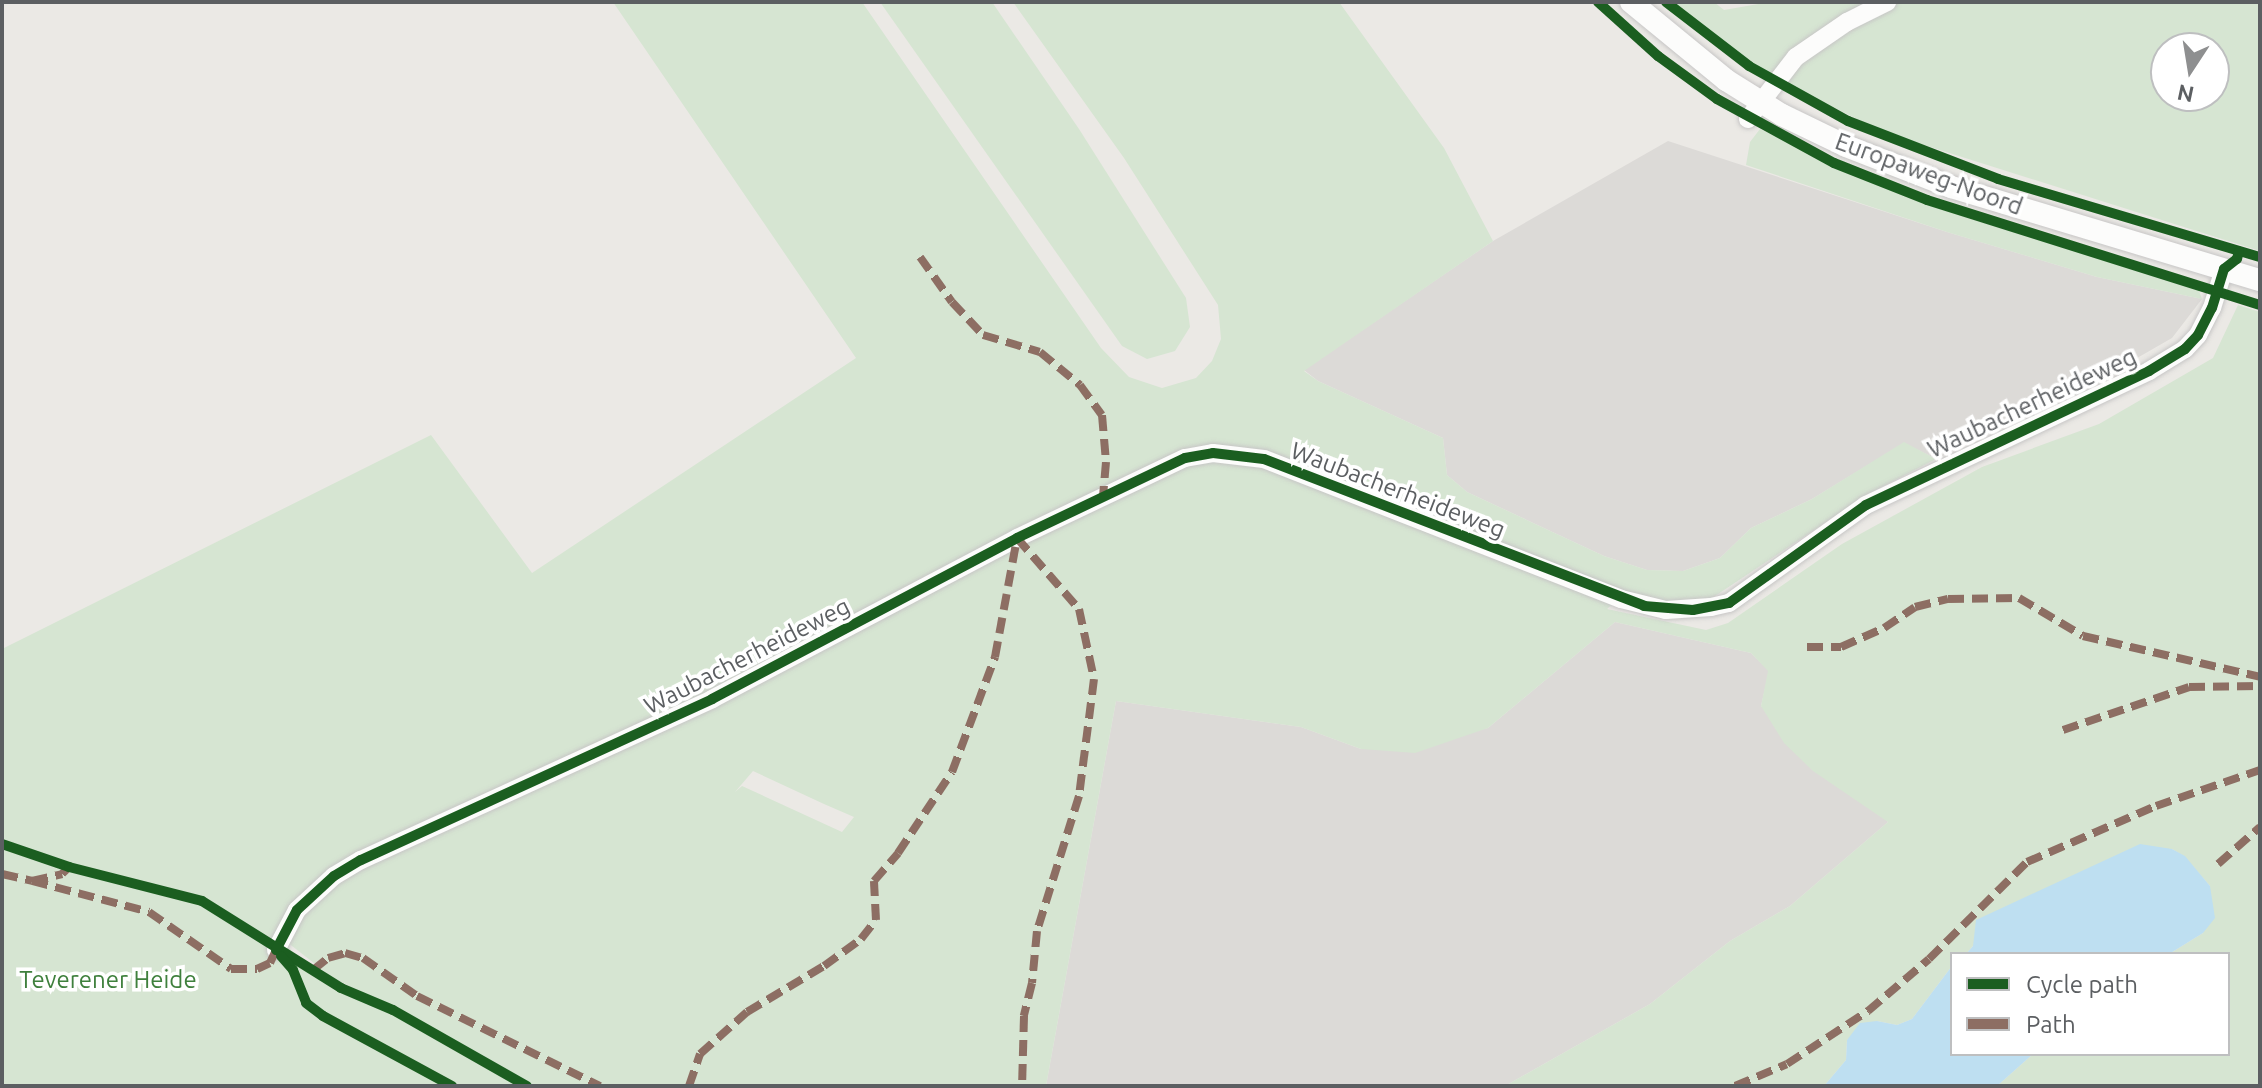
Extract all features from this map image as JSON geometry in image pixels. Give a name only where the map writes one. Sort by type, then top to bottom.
[{"type":"street","name":"Europaweg-Noord","points":[[1631,2],[1755,111],[1951,187],[2260,280]]},
{"type":"street","points":[[1755,111],[1796,57],[1847,22],[1887,2]]},
{"type":"street","name":"Waubacherheideweg","points":[[276,950],[297,910],[334,876],[361,860],[712,699],[989,552],[1185,458],[1213,453],[1264,459],[1621,599],[1666,610],[1711,607],[1729,603],[1866,505],[2149,371],[2185,349],[2198,335],[2212,308],[2224,269]]},
{"type":"shaded area","points":[[1668,141],[1947,232],[2097,277],[2202,299],[2172,338],[2090,385],[1936,459],[1904,443],[1812,499],[1751,528],[1720,558],[1683,571],[1647,570],[1604,556],[1467,492],[1447,475],[1443,438],[1318,381],[1304,370],[1493,241]]},
{"type":"shaded area","points":[[1615,622],[1751,653],[1769,671],[1761,706],[1888,822],[1790,906],[1730,941],[1650,1004],[1505,1086],[1046,1086],[1116,701],[1301,727],[1361,749],[1488,728]]},
{"type":"green space","name":"Teverener Heide","points":[[613,2],[862,2],[1101,348],[1129,377],[1162,388],[1196,378],[1212,361],[1221,339],[1218,305],[1124,158],[1013,2],[1339,2],[1444,148],[1493,241],[1304,371],[1318,381],[1443,438],[1447,475],[1467,492],[1604,556],[1647,570],[1683,571],[1720,558],[1751,528],[1812,499],[1904,442],[1936,459],[1868,494],[1712,598],[1674,603],[1626,592],[1607,609],[1706,630],[1728,623],[1842,544],[1982,467],[2099,424],[2213,358],[2238,305],[2260,312],[2260,1086],[1997,1086],[2031,1056],[2230,1056],[2230,952],[2172,952],[2203,933],[2210,886],[2184,856],[2172,849],[1973,946],[1968,952],[1950,952],[1950,969],[1912,1019],[1897,1025],[1877,1021],[1847,1040],[1846,1060],[1824,1086],[1505,1086],[1650,1004],[1730,941],[1790,906],[1888,822],[1813,771],[1784,743],[1761,706],[1768,671],[1751,653],[1615,622],[1488,728],[1415,753],[1361,749],[1301,727],[1116,701],[1046,1086],[533,1086],[390,1006],[333,978],[278,935],[314,977],[389,1011],[521,1086],[2,1086],[2,649],[431,435],[532,573],[856,358]],"holes":[[[753,771],[854,817],[842,832],[742,786],[735,792]]]},
{"type":"green space","points":[[880,2],[992,2],[1079,129],[1186,298],[1190,327],[1175,351],[1147,359],[1122,346]]},
{"type":"green space","points":[[1671,2],[1714,2],[1724,10],[1770,2],[1870,2],[1773,78],[1721,43]]},
{"type":"green space","points":[[1899,2],[2260,2],[2260,251],[1883,132],[1789,85],[1791,72],[1832,38]]},
{"type":"green space","points":[[1760,129],[1862,178],[1971,219],[2182,282],[2198,288],[2202,299],[2097,277],[1947,232],[1746,165],[1750,142]]},
{"type":"water","points":[[2140,844],[2172,849],[2185,856],[2210,886],[2215,918],[2203,933],[2172,952],[1968,952],[1973,946],[1976,920]]},
{"type":"water","points":[[1950,969],[1950,1056],[2031,1056],[1997,1086],[1824,1086],[1846,1060],[1847,1040],[1860,1023],[1877,1021],[1897,1025],[1912,1019]]},
{"type":"marked path","points":[[920,257],[952,302],[983,335],[1040,352],[1080,385],[1102,415],[1106,462],[1103,497]]},
{"type":"marked path","points":[[1017,538],[1079,609],[1094,679],[1079,796],[1037,931],[1032,983],[1024,1016],[1022,1086]]},
{"type":"marked path","points":[[689,1086],[700,1054],[747,1012],[824,966],[861,939],[876,920],[874,881],[898,853],[952,772],[995,657],[1017,538]]},
{"type":"marked path","points":[[1807,647],[1841,647],[1884,628],[1915,607],[1948,599],[2019,598],[2083,636],[2260,677]]},
{"type":"marked path","points":[[2063,730],[2189,687],[2260,686]]},
{"type":"marked path","points":[[1735,1086],[1787,1064],[1868,1011],[1929,959],[2027,862],[2156,806],[2260,770]]},
{"type":"marked path","points":[[2218,864],[2260,827]]},
{"type":"marked path","points":[[2,874],[32,881],[62,874],[69,867]]},
{"type":"marked path","points":[[32,881],[149,912],[231,969],[257,969],[270,963],[276,950],[280,954]]},
{"type":"marked path","points":[[313,970],[328,958],[345,953],[363,958],[417,996],[600,1086]]},
{"type":"cycle path","points":[[1598,2],[1658,56],[1717,99],[1834,163],[1927,200],[2260,305]]},
{"type":"cycle path","points":[[1666,2],[1749,66],[1848,121],[1998,179],[2260,257]]},
{"type":"cycle path","points":[[276,950],[297,910],[334,876],[361,860],[712,699],[1017,538],[1185,458],[1213,453],[1264,459],[1644,606],[1693,610],[1729,603],[1866,505],[2149,371],[2185,349],[2198,335],[2212,308],[2224,269],[2237,259],[2239,251]]},
{"type":"cycle path","points":[[2,844],[69,867],[202,901],[341,988],[393,1010],[527,1086]]},
{"type":"cycle path","points":[[281,956],[293,970],[306,1003],[323,1016],[452,1086]]}]
